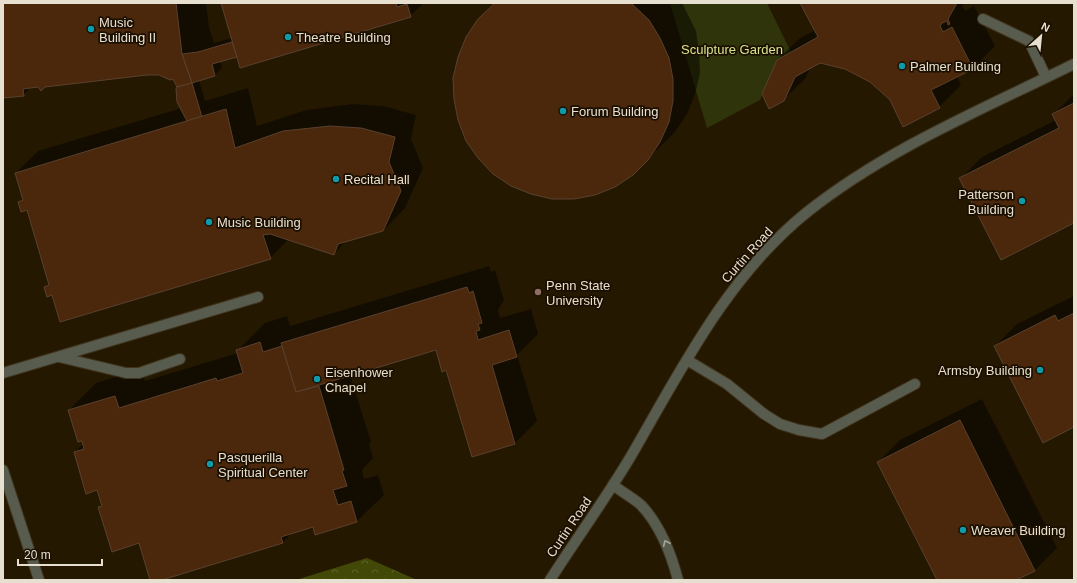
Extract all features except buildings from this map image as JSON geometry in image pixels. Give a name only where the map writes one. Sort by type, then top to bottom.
[{"type":"street","points":[[983,19],[1029,41],[1046,77]]},
{"type":"street","name":"Curtin Road","points":[[550,580],[613,485],[687,360],[731,292],[756,261],[804,215],[852,178],[893,154],[1074,64]]},
{"type":"street","points":[[3,373],[258,297]]},
{"type":"street","points":[[59,357],[126,373],[139,373],[180,359]]},
{"type":"street","points":[[687,360],[727,384],[764,414],[780,424],[799,430],[822,434],[915,384]]},
{"type":"street","points":[[3,470],[38,580]]},
{"type":"street","points":[[613,485],[641,505],[661,533],[672,556],[678,580]]},
{"type":"green space","name":"Sculpture Garden","points":[[670,3],[767,3],[791,52],[777,60],[760,100],[707,128]]},
{"type":"green space","points":[[367,558],[417,580],[296,580]]},
{"type":"place","name":"Music Building II","points":[[91,29]]},
{"type":"place","name":"Theatre Building","points":[[288,37]]},
{"type":"place","name":"Palmer Building","points":[[902,66]]},
{"type":"place","name":"Forum Building","points":[[563,111]]},
{"type":"place","name":"Recital Hall","points":[[336,179]]},
{"type":"place","name":"Patterson Building","points":[[1022,201]]},
{"type":"place","name":"Music Building","points":[[209,222]]},
{"type":"place","name":"Penn State University","points":[[538,292]]},
{"type":"place","name":"Armsby Building","points":[[1040,370]]},
{"type":"place","name":"Eisenhower Chapel","points":[[317,379]]},
{"type":"place","name":"Pasquerilla Spiritual Center","points":[[210,464]]},
{"type":"place","name":"Weaver Building","points":[[963,530]]}]
